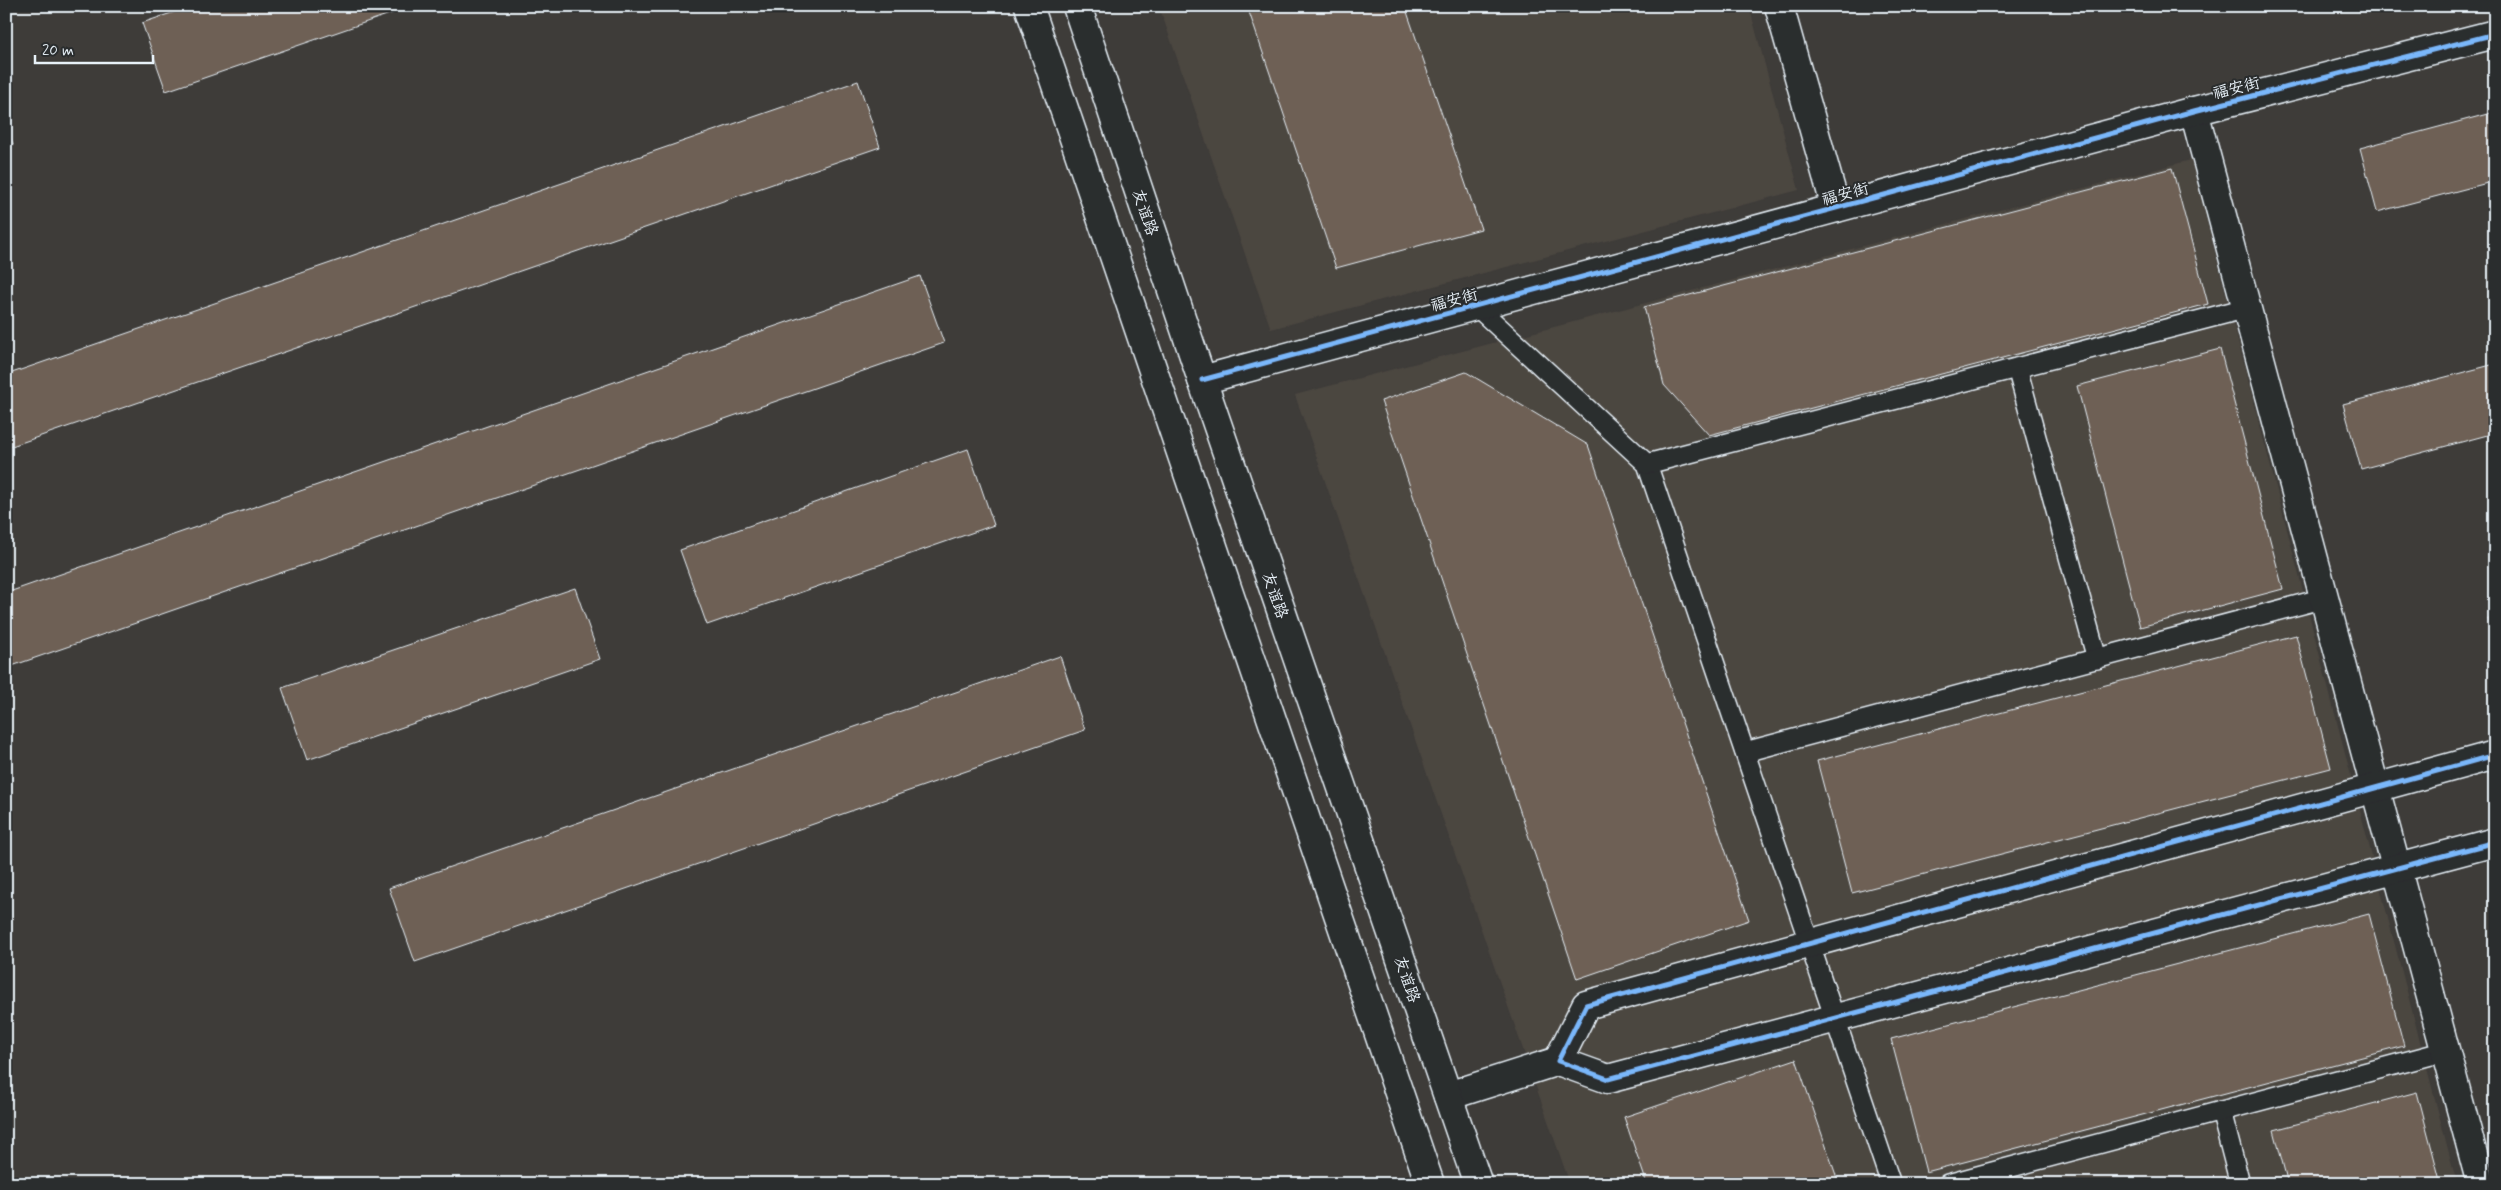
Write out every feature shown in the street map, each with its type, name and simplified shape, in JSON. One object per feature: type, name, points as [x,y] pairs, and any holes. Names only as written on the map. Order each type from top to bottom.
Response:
[{"type":"street","points":[[1029,6],[1430,1184]]},
{"type":"street","name":"友谊路","points":[[1077,6],[1202,380],[1478,1184]]},
{"type":"street","points":[[1779,6],[1836,208]]},
{"type":"street","name":"福安街","points":[[1202,380],[2194,111],[2495,34]]},
{"type":"street","points":[[2194,111],[2481,1184]]},
{"type":"street","points":[[1558,1061],[1586,1005],[2495,755]]},
{"type":"street","points":[[1448,1096],[1558,1061],[1608,1079],[2495,842]]},
{"type":"lane","points":[[1476,306],[1647,464],[1891,1184]]},
{"type":"lane","points":[[1647,464],[2247,308]]},
{"type":"lane","points":[[2017,368],[2097,659]]},
{"type":"lane","points":[[1744,752],[2324,598]]},
{"type":"lane","points":[[1948,1184],[2446,1051]]},
{"type":"lane","points":[[2221,1111],[2240,1184]]},
{"type":"shaded area","points":[[1159,6],[1749,6],[1799,190],[1271,329]]},
{"type":"shaded area","points":[[2191,160],[2457,1184],[1570,1184],[1295,395]]},
{"type":"building","points":[[192,6],[413,6],[166,91],[142,23]]},
{"type":"building","points":[[1247,6],[1405,6],[1481,229],[1336,268]]},
{"type":"building","points":[[858,81],[880,147],[6,448],[6,375]]},
{"type":"building","points":[[2495,112],[2495,181],[2377,212],[2360,148]]},
{"type":"building","points":[[6,126],[13,144],[6,147]]},
{"type":"building","points":[[2172,168],[2208,304],[1709,435],[1664,385],[1644,307]]},
{"type":"building","points":[[920,276],[944,343],[6,668],[6,593]]},
{"type":"building","points":[[2220,349],[2283,589],[2140,627],[2077,386]]},
{"type":"building","points":[[2495,364],[2495,433],[2361,469],[2343,404]]},
{"type":"building","points":[[1466,372],[1588,445],[1749,920],[1577,979],[1381,401]]},
{"type":"building","points":[[968,449],[994,525],[707,625],[680,550]]},
{"type":"building","points":[[575,588],[600,659],[307,760],[282,688]]},
{"type":"building","points":[[2495,618],[2495,643],[2488,619]]},
{"type":"building","points":[[2296,635],[2331,768],[1852,893],[1817,761]]},
{"type":"building","points":[[1060,656],[1085,730],[415,962],[389,888]]},
{"type":"building","points":[[2369,914],[2404,1046],[1926,1172],[1891,1039]]},
{"type":"building","points":[[1796,1059],[1839,1184],[1647,1184],[1624,1117]]},
{"type":"building","points":[[2417,1092],[2441,1184],[2288,1184],[2274,1130]]},
{"type":"cycle path","points":[[1202,380],[2194,111],[2495,34]]},
{"type":"cycle path","points":[[2495,755],[1586,1005],[1558,1061],[1608,1079],[2495,842]]}]
